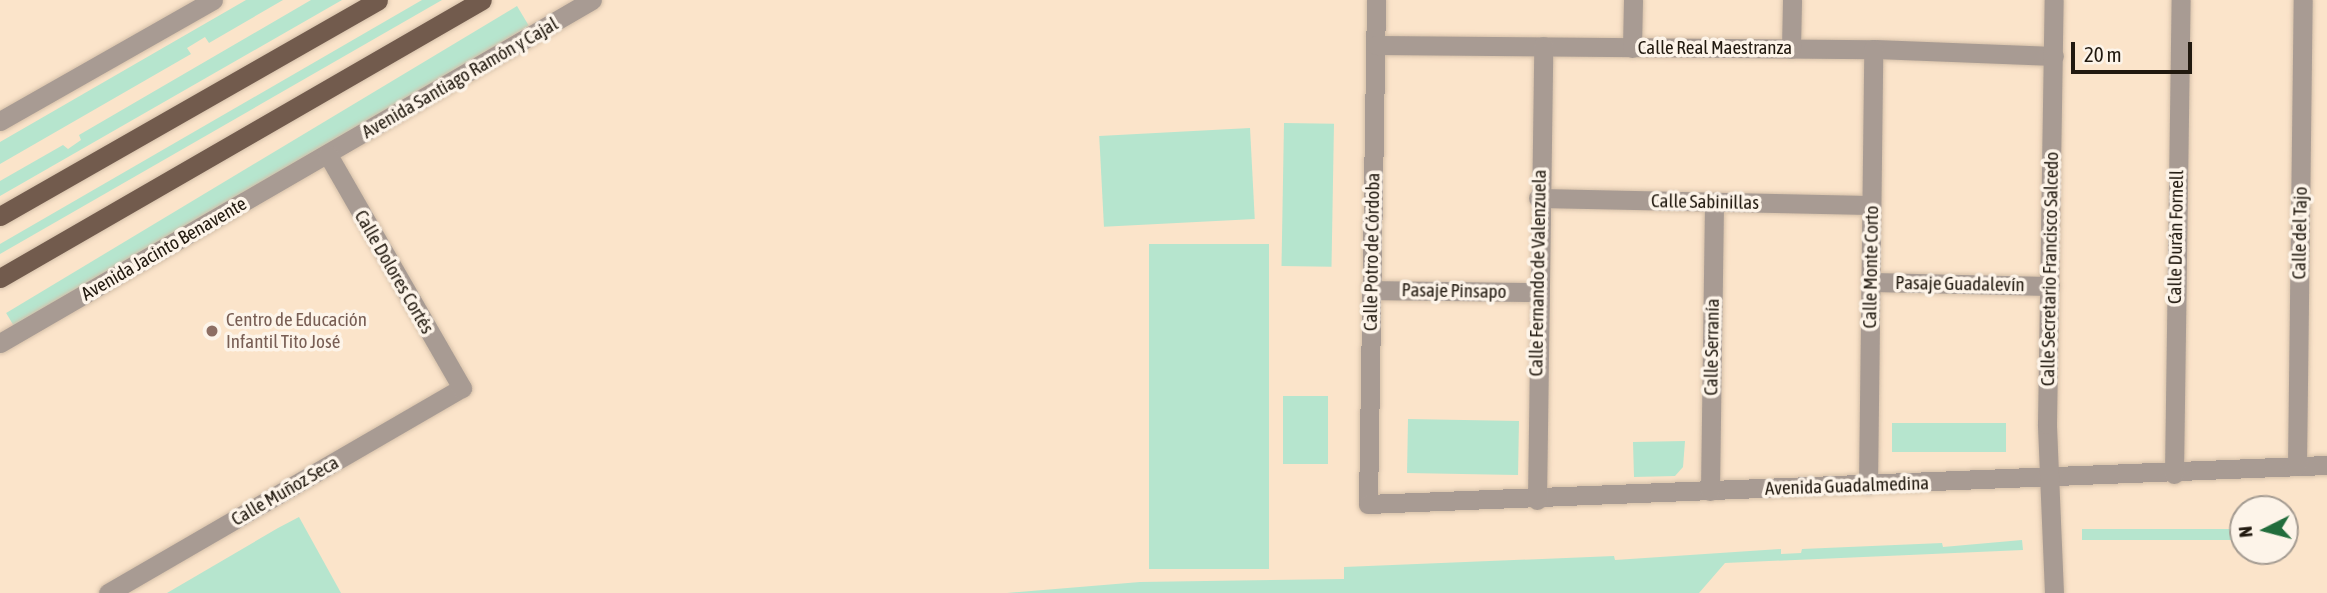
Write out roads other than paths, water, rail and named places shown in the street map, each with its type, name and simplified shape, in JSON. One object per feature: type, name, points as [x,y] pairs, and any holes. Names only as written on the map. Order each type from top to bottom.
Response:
[{"type":"main road","points":[[0,216],[378,0]]},
{"type":"main road","points":[[0,278],[482,0]]},
{"type":"street","points":[[0,121],[213,0]]},
{"type":"street","name":"Avenida Santiago Ramón y Cajal","points":[[328,155],[592,0]]},
{"type":"street","name":"Calle Potro de Córdoba","points":[[1368,504],[1376,0]]},
{"type":"street","points":[[1632,48],[1633,0]]},
{"type":"street","points":[[1791,49],[1792,0]]},
{"type":"street","name":"Calle Secretario Francisco Salcedo","points":[[2054,0],[2048,478],[2054,593]]},
{"type":"street","name":"Calle Durán Fornell","points":[[2174,474],[2181,0]]},
{"type":"street","name":"Calle del Tajo","points":[[2297,466],[2304,0]]},
{"type":"street","name":"Calle Real Maestranza","points":[[1376,45],[1873,49],[2054,56]]},
{"type":"street","name":"Calle Fernando de Valenzuela","points":[[1536,500],[1538,198],[1543,46]]},
{"type":"street","name":"Calle Monte Corto","points":[[1868,485],[1873,49]]},
{"type":"street","name":"Avenida Jacinto Benavente","points":[[0,343],[328,155]]},
{"type":"street","name":"Calle Dolores Cortés","points":[[328,155],[462,388]]},
{"type":"street","name":"Calle Sabinillas","points":[[1538,198],[1871,205]]},
{"type":"street","name":"Calle Serranía","points":[[1710,491],[1714,203]]},
{"type":"street","name":"Pasaje Guadalevín","points":[[1871,282],[2050,286]]},
{"type":"street","name":"Pasaje Pinsapo","points":[[1372,290],[1537,292]]},
{"type":"street","name":"Calle Muñoz Seca","points":[[108,593],[462,388]]},
{"type":"street","name":"Avenida Guadalmedina","points":[[1368,504],[1536,500],[2174,474],[2327,465]]},
{"type":"place","name":"Centro de Educación Infantil Tito José","points":[[212,331]]}]
